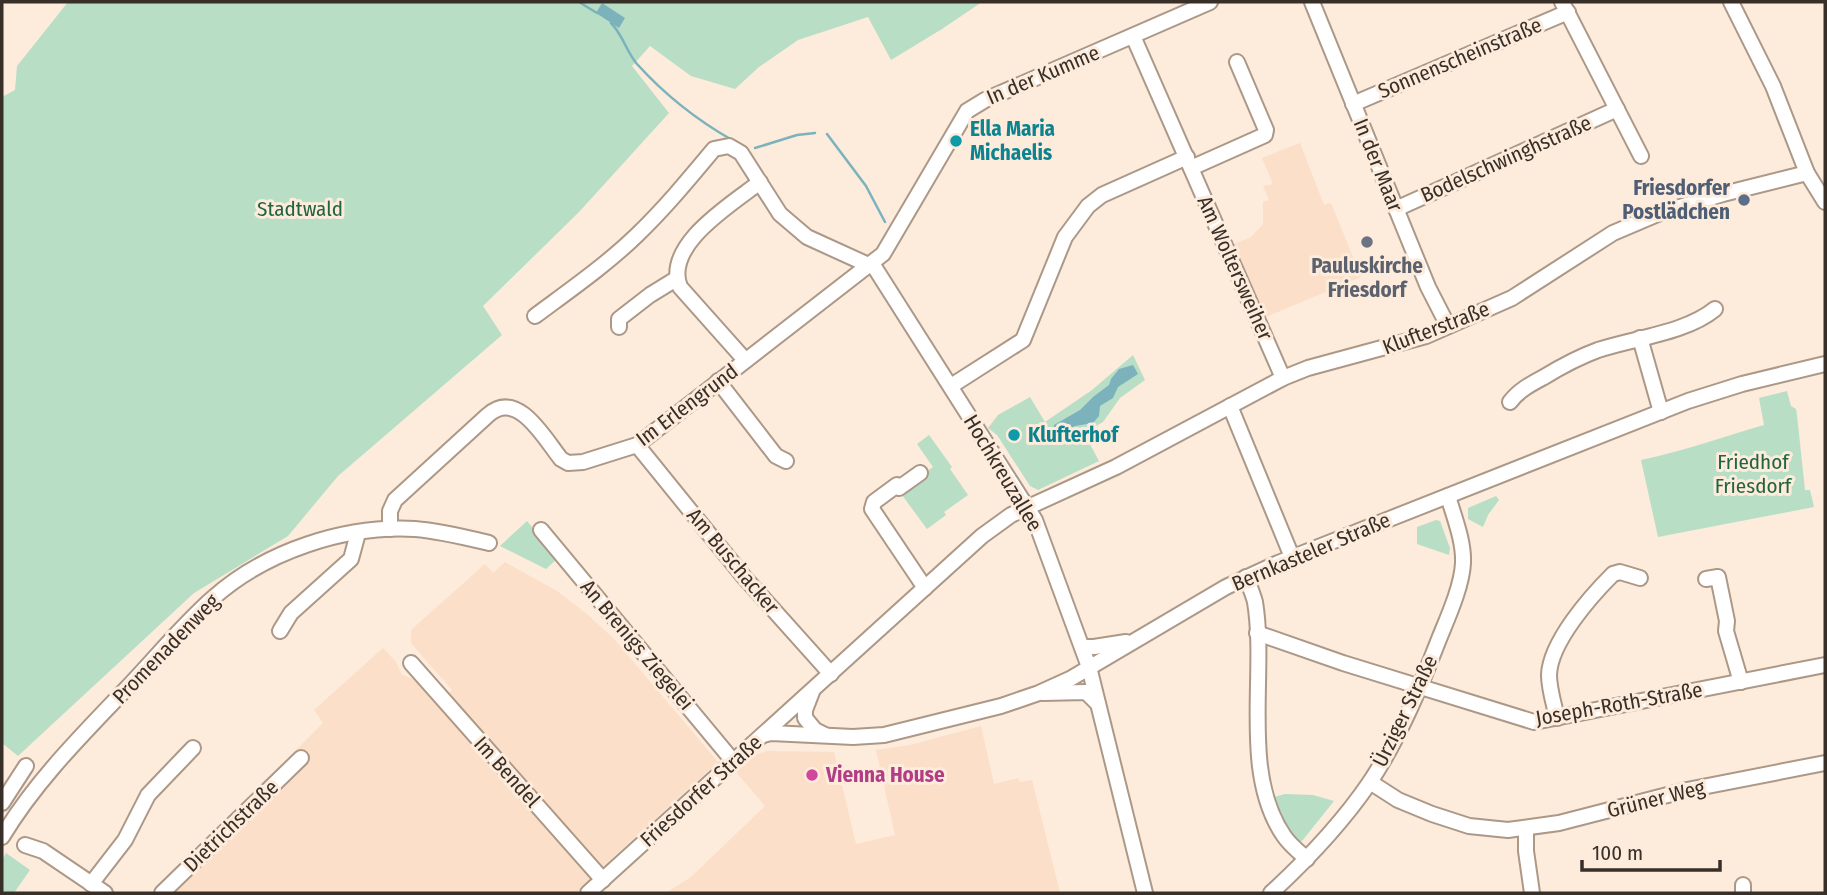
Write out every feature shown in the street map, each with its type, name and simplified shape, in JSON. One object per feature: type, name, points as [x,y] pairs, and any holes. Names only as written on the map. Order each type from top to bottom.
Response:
[{"type":"street","name":"In der Kumme","points":[[868,264],[885,251],[967,111],[985,100],[1210,2]]},
{"type":"street","name":"In der Maar","points":[[1312,2],[1427,287],[1448,326]]},
{"type":"street","points":[[1731,2],[1773,86],[1807,173],[1825,199]]},
{"type":"street","name":"Sonnenscheinstraße","points":[[1353,104],[1565,7]]},
{"type":"street","points":[[1565,7],[1641,156]]},
{"type":"street","name":"Am Woltersweiher","points":[[1133,36],[1283,378]]},
{"type":"street","points":[[951,386],[1023,340],[1065,237],[1079,216],[1102,195],[1265,135],[1266,130],[1237,62]]},
{"type":"street","name":"Bodelschwinghstraße","points":[[1395,209],[1617,108]]},
{"type":"street","name":"Hochkreuzallee","points":[[534,316],[597,270],[636,236],[714,149],[721,146],[729,146],[741,153],[780,214],[807,237],[868,264],[879,273],[1039,527],[1089,667],[1145,893]]},
{"type":"street","name":"Klufterstraße","points":[[1027,507],[1116,467],[1283,378],[1308,368],[1426,336],[1512,298],[1613,233],[1660,213],[1807,173]]},
{"type":"street","points":[[746,360],[680,287],[676,279],[678,264],[690,240],[760,182]]},
{"type":"street","name":"Im Erlengrund","points":[[390,529],[390,511],[396,500],[498,408],[523,412],[561,459],[568,463],[637,446],[868,264]]},
{"type":"street","points":[[619,327],[619,319],[676,279]]},
{"type":"street","points":[[1510,402],[1518,392],[1573,360],[1688,325],[1706,317],[1715,309]]},
{"type":"street","points":[[1640,338],[1661,412]]},
{"type":"street","name":"Bernkasteler Straße","points":[[763,735],[780,733],[853,737],[893,733],[1001,706],[1039,693],[1246,577],[1292,557],[1661,412],[1742,384],[1825,364]]},
{"type":"street","points":[[718,381],[776,456],[786,461]]},
{"type":"street","points":[[1230,407],[1292,557]]},
{"type":"street","name":"Am Buschacker","points":[[637,446],[744,577],[831,674]]},
{"type":"street","points":[[920,473],[877,500],[872,509],[925,588]]},
{"type":"street","name":"Ürziger Straße","points":[[1271,893],[1307,859],[1370,782],[1399,732],[1420,686],[1449,613],[1463,567],[1462,551],[1448,496]]},
{"type":"street","name":"Friesdorfer Straße","points":[[588,893],[982,537],[1011,515],[1027,507]]},
{"type":"street","name":"Promenadenweg","points":[[2,837],[7,818],[212,598],[246,572],[272,558],[300,548],[358,533],[390,529],[433,531],[489,543]]},
{"type":"street","name":"An Brenigs Ziegelei","points":[[541,530],[733,761]]},
{"type":"street","points":[[280,631],[291,613],[351,559],[358,533]]},
{"type":"street","points":[[1557,718],[1549,673],[1559,645],[1578,615],[1613,574],[1620,572],[1640,578]]},
{"type":"street","points":[[1246,577],[1254,600],[1257,633],[1259,730],[1264,784],[1270,807],[1284,836],[1307,859]]},
{"type":"street","points":[[1706,579],[1718,577],[1728,640],[1741,682]]},
{"type":"street","name":"Joseph-Roth-Straße","points":[[1257,633],[1527,721],[1557,718],[1825,665]]},
{"type":"street","points":[[1082,647],[1135,641]]},
{"type":"street","name":"Im Bendel","points":[[411,663],[603,880]]},
{"type":"street","points":[[814,688],[808,700],[805,718],[815,730],[828,736]]},
{"type":"street","points":[[1039,693],[1086,692],[1099,705]]},
{"type":"street","points":[[91,884],[125,840],[148,795],[193,748]]},
{"type":"street","name":"Dietrichstraße","points":[[162,893],[301,758]]},
{"type":"street","name":"Grüner Weg","points":[[1370,782],[1408,804],[1464,824],[1492,829],[1526,829],[1687,790],[1825,763]]},
{"type":"street","points":[[2,803],[26,766]]},
{"type":"street","points":[[1526,829],[1532,893]]},
{"type":"street","points":[[25,845],[43,851],[105,893]]},
{"type":"shaded area","points":[[1300,143],[1324,205],[1331,203],[1361,277],[1266,317],[1234,244],[1251,237],[1263,224],[1263,202],[1269,200],[1263,186],[1273,184],[1262,158]]},
{"type":"shaded area","points":[[505,562],[557,591],[615,640],[718,762],[601,868],[447,695],[452,690],[411,643],[411,630],[485,564],[493,573]]},
{"type":"shaded area","points":[[383,648],[396,662],[402,675],[416,680],[442,706],[593,877],[576,893],[172,893],[304,762],[295,751],[323,723],[314,710]]},
{"type":"shaded area","points":[[981,726],[994,784],[1018,778],[1020,782],[1032,780],[1060,893],[666,893],[691,877],[765,806],[736,772],[757,754],[767,751],[834,752],[856,844],[895,835],[876,750],[910,745]]},
{"type":"green space","name":"Stadtwald","points":[[68,2],[982,2],[891,60],[868,17],[798,40],[759,67],[735,89],[691,76],[650,46],[632,66],[669,113],[579,212],[483,306],[502,335],[338,476],[288,536],[194,593],[18,756],[2,743],[2,97],[15,90],[17,66]]},
{"type":"green space","points":[[1133,355],[1145,380],[1120,398],[1103,422],[1084,433],[1099,461],[1038,490],[1030,486],[997,435],[988,428],[998,415],[1030,397],[1045,422],[1092,390]]},
{"type":"green space","name":"Friedhof Friesdorf","points":[[1787,391],[1791,406],[1796,409],[1805,490],[1810,490],[1814,507],[1658,537],[1641,460],[1764,425],[1759,398]]},
{"type":"green space","points":[[929,435],[968,495],[944,512],[946,515],[927,529],[899,491],[933,467],[917,444]]},
{"type":"green space","points":[[1496,496],[1499,500],[1483,527],[1468,519],[1468,508]]},
{"type":"green space","points":[[527,521],[558,558],[546,569],[500,546]]},
{"type":"green space","points":[[1440,521],[1450,548],[1449,555],[1417,544],[1417,527]]},
{"type":"green space","points":[[1285,794],[1313,795],[1334,801],[1302,841],[1297,841],[1293,836],[1278,809],[1274,797]]},
{"type":"green space","points":[[6,853],[30,870],[14,893],[2,891],[2,860]]},
{"type":"water","points":[[602,3],[625,18],[619,28],[596,13]]},
{"type":"water","points":[[1133,365],[1138,374],[1118,387],[1113,398],[1100,406],[1099,416],[1093,423],[1075,426],[1058,435],[1053,434],[1054,425],[1080,410],[1109,385],[1119,369]]},
{"type":"waterway","points":[[579,2],[597,13]]},
{"type":"waterway","points":[[611,23],[633,59],[659,86],[706,124],[732,140]]},
{"type":"waterway","points":[[755,148],[797,135],[815,133]]},
{"type":"waterway","points":[[827,134],[866,186],[885,222]]},
{"type":"place","name":"Ella Maria Michaelis","points":[[956,141]]},
{"type":"place","name":"Friesdorfer Postlädchen","points":[[1744,200]]},
{"type":"place","name":"Pauluskirche Friesdorf","points":[[1367,242]]},
{"type":"place","name":"Klufterhof","points":[[1014,435]]},
{"type":"place","name":"Vienna House","points":[[812,775]]}]
